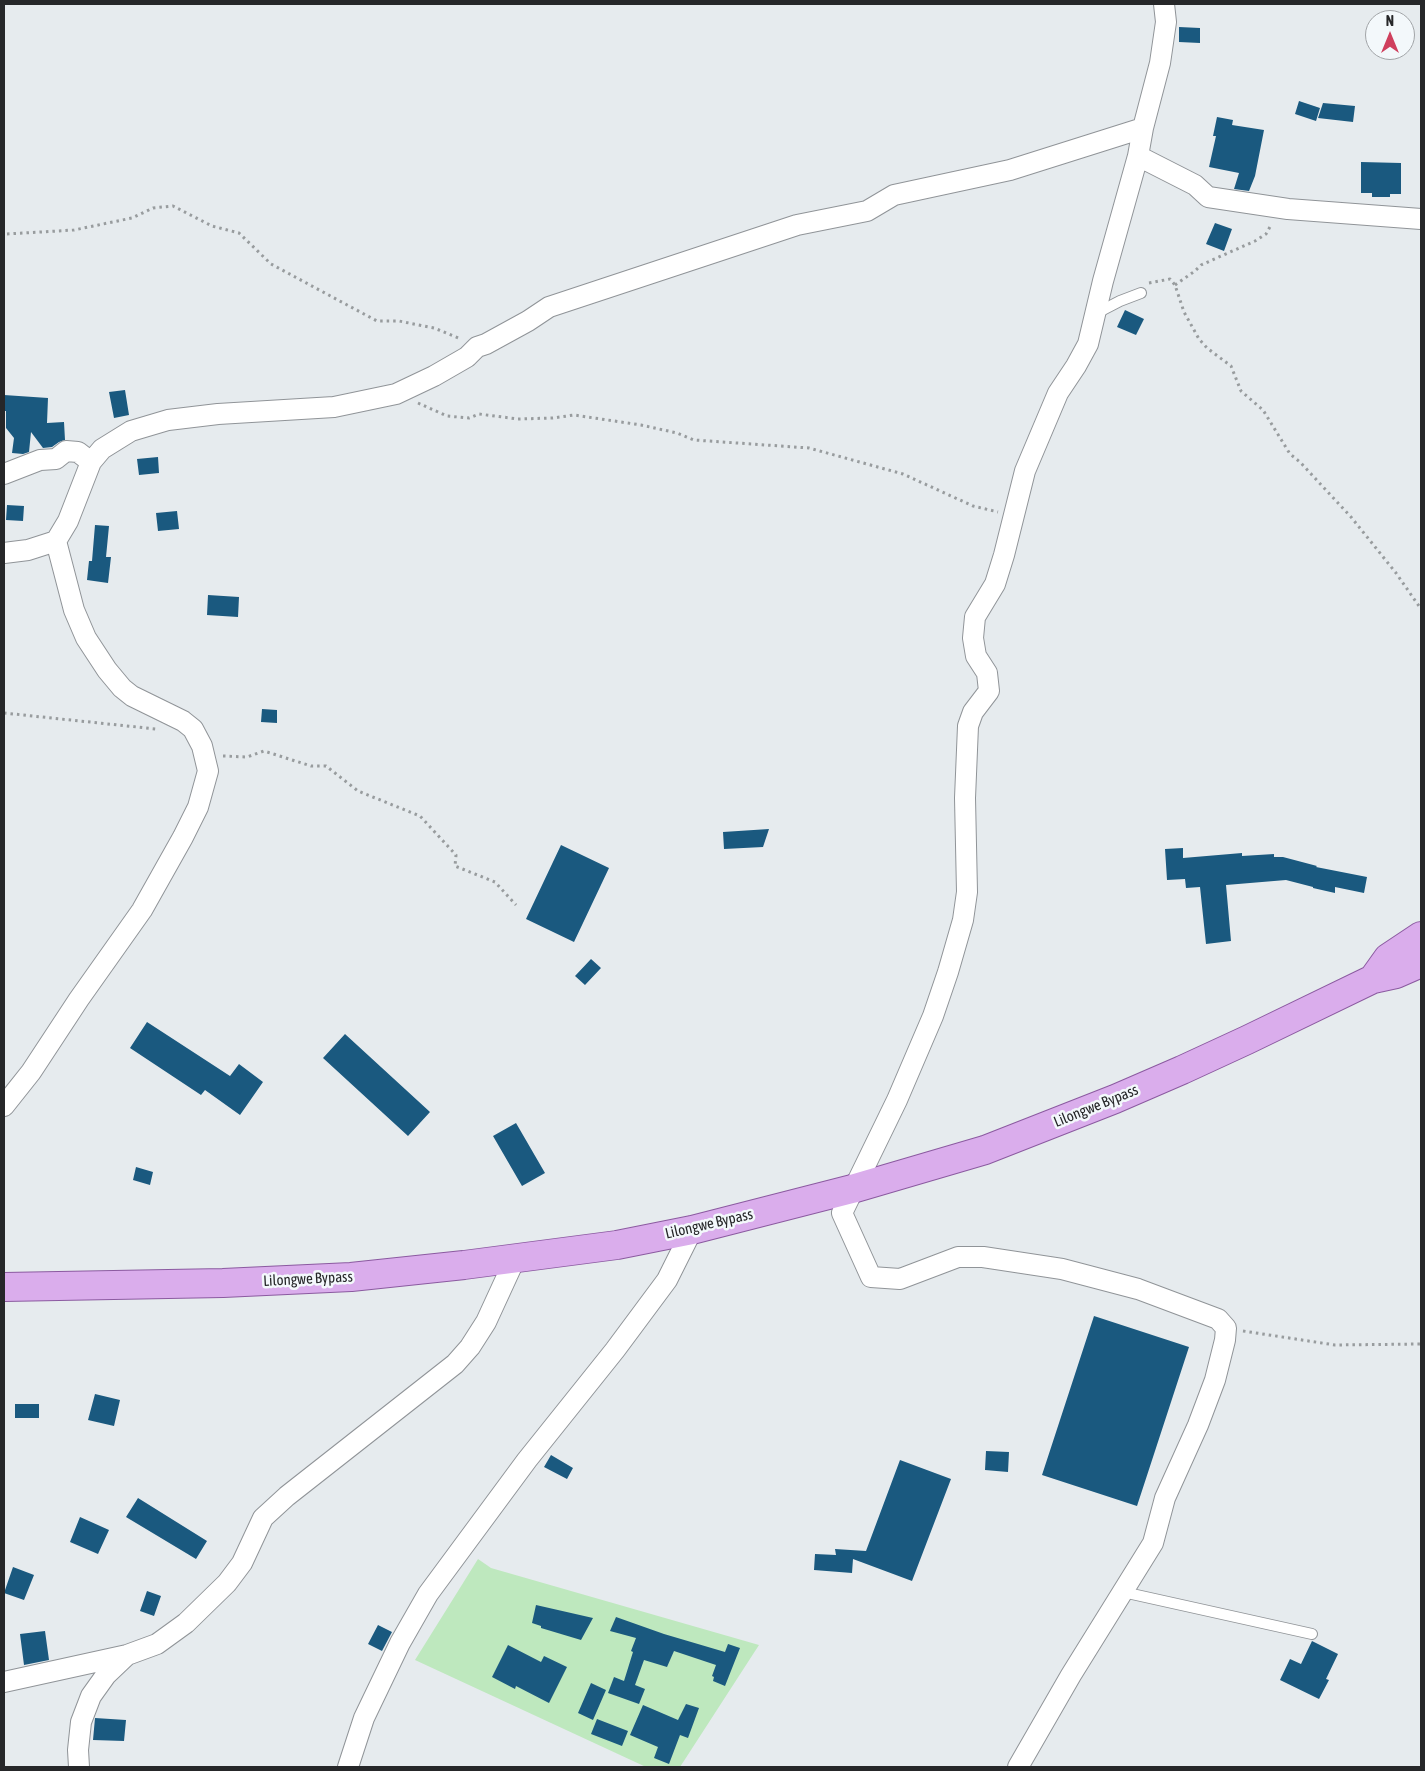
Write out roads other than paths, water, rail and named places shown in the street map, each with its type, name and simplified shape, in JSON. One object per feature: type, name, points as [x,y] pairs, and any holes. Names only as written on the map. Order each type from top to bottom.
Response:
[{"type":"main road","name":"Lilongwe Bypass","points":[[1373,978],[1388,958],[1421,936]]},
{"type":"main road","name":"Lilongwe Bypass","points":[[4,1287],[223,1283],[351,1277],[515,1259],[617,1244],[692,1230],[852,1189],[985,1150],[1115,1099],[1247,1040],[1373,978],[1396,974],[1421,963]]},
{"type":"street","points":[[1018,1767],[1071,1674],[1153,1543],[1165,1498],[1198,1425],[1215,1380],[1225,1340],[1226,1328],[1218,1319],[1138,1290],[1062,1269],[993,1259],[958,1257],[900,1279],[871,1277],[842,1213],[852,1189],[897,1100],[933,1016],[948,972],[962,920],[967,892],[965,798],[968,726],[973,712],[989,691],[987,673],[976,656],[973,638],[976,616],[995,584],[1025,471],[1058,393],[1088,344],[1094,315],[1138,156],[1143,128],[1160,63],[1166,22],[1164,4]]},
{"type":"street","points":[[4,553],[28,550],[56,541],[68,521],[91,462],[102,449],[131,431],[168,420],[218,414],[334,407],[396,394],[434,376],[478,347],[512,330],[549,307],[797,225],[867,211],[894,194],[1010,170],[1143,128]]},
{"type":"street","points":[[1138,156],[1195,185],[1208,197],[1288,209],[1421,219]]},
{"type":"street","points":[[4,474],[40,460],[56,459],[66,451],[78,452],[91,462]]},
{"type":"street","points":[[4,1106],[32,1072],[79,999],[142,910],[198,807],[206,784],[208,771],[202,746],[193,729],[183,720],[132,696],[122,688],[107,670],[80,628],[56,541]]},
{"type":"street","points":[[348,1767],[364,1718],[400,1643],[428,1594],[522,1468],[615,1350],[666,1280],[692,1230]]},
{"type":"street","points":[[4,1682],[127,1655],[157,1644],[186,1623],[227,1583],[237,1570],[263,1518],[287,1496],[455,1364],[470,1347],[486,1322],[515,1259]]},
{"type":"street","points":[[79,1767],[78,1750],[81,1722],[91,1696],[106,1674],[127,1655]]},
{"type":"lane","points":[[1094,315],[1120,301],[1141,293]]},
{"type":"lane","points":[[1124,1592],[1312,1634]]}]
